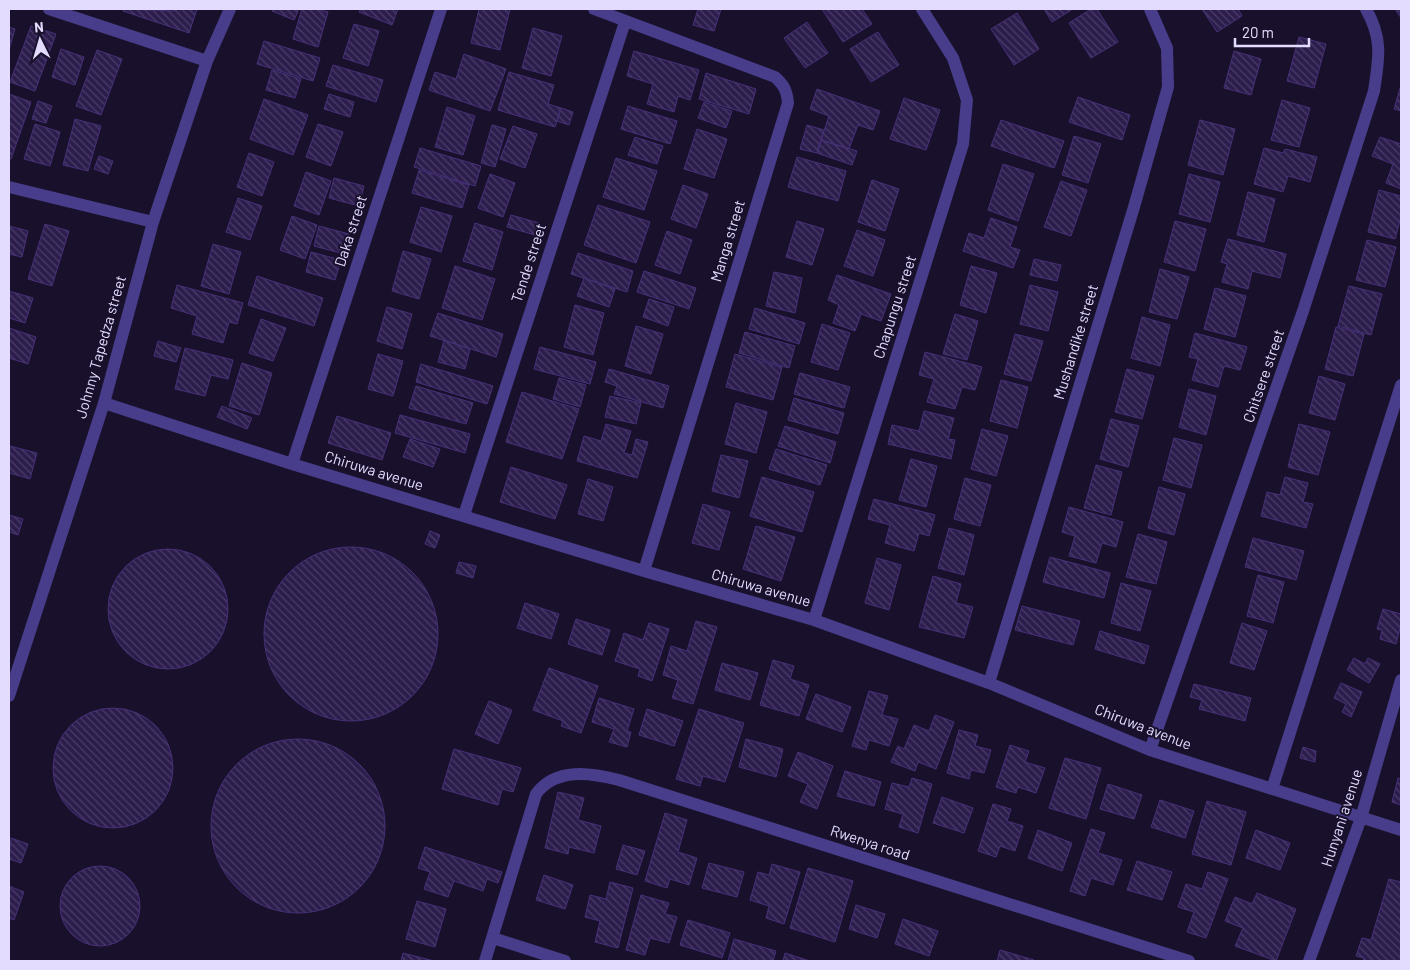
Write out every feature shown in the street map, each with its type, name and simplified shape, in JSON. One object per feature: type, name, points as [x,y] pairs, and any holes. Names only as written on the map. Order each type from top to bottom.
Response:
[{"type":"street","points":[[49,9],[207,61]]},
{"type":"street","name":"Johnny Tapedza street","points":[[9,696],[104,403],[153,222],[207,61],[230,9]]},
{"type":"street","name":"Daka street","points":[[292,464],[441,9]]},
{"type":"street","points":[[594,9],[625,22]]},
{"type":"street","name":"Chapungu street","points":[[814,620],[963,144],[967,100],[953,58],[922,9]]},
{"type":"street","name":"Mushandike street","points":[[989,683],[1131,217],[1168,87],[1167,48],[1150,9]]},
{"type":"street","name":"Chitsere street","points":[[1150,750],[1303,311],[1374,91],[1379,57],[1376,27],[1366,9]]},
{"type":"street","name":"Tende street","points":[[464,515],[625,22]]},
{"type":"street","name":"Manga street","points":[[625,22],[775,77],[784,85],[788,103],[644,571]]},
{"type":"street","points":[[9,187],[153,222]]},
{"type":"street","points":[[1272,789],[1401,385]]},
{"type":"street","name":"Chiruwa avenue","points":[[104,403],[292,464],[644,571],[814,620],[989,683],[1150,750],[1401,830]]},
{"type":"street","name":"Hunyani avenue","points":[[1309,961],[1361,818],[1401,681]]},
{"type":"street","name":"Rwenya road","points":[[493,938],[533,805],[541,788],[550,781],[577,774],[594,774],[619,780],[1189,961]]},
{"type":"street","points":[[485,961],[493,938],[565,961]]},
{"type":"building","points":[[124,9],[174,11],[174,9],[197,9],[189,33],[123,11]]},
{"type":"building","points":[[273,9],[299,9],[294,20],[272,11]]},
{"type":"building","points":[[302,9],[316,9],[328,12],[318,47],[293,39]]},
{"type":"building","points":[[361,9],[398,9],[392,25],[359,12]]},
{"type":"building","points":[[479,9],[510,9],[500,50],[471,43]]},
{"type":"building","points":[[698,9],[721,9],[714,31],[693,25]]},
{"type":"building","points":[[822,9],[862,9],[872,24],[843,42]]},
{"type":"building","points":[[1044,9],[1073,9],[1052,22]]},
{"type":"building","points":[[1091,9],[1097,9],[1118,42],[1091,58],[1069,23]]},
{"type":"building","points":[[1202,9],[1238,9],[1242,16],[1217,32]]},
{"type":"building","points":[[1395,9],[1401,9],[1401,18]]},
{"type":"building","points":[[1017,13],[1039,49],[1014,65],[991,29]]},
{"type":"building","points":[[807,22],[828,53],[805,68],[784,38]]},
{"type":"building","points":[[354,24],[379,31],[368,66],[343,58]]},
{"type":"building","points":[[31,26],[56,34],[35,91],[10,82]]},
{"type":"building","points":[[9,27],[15,29],[9,50]]},
{"type":"building","points":[[533,28],[562,36],[551,76],[522,68]]},
{"type":"building","points":[[878,32],[899,65],[871,82],[850,49]]},
{"type":"building","points":[[1299,37],[1326,44],[1314,88],[1287,81]]},
{"type":"building","points":[[264,41],[320,58],[313,81],[257,64]]},
{"type":"building","points":[[61,49],[84,57],[75,85],[52,77]]},
{"type":"building","points":[[97,50],[122,59],[101,115],[76,106]]},
{"type":"building","points":[[634,51],[699,70],[690,100],[678,96],[674,112],[647,104],[653,84],[627,76]]},
{"type":"building","points":[[1234,51],[1261,59],[1251,95],[1224,88]]},
{"type":"building","points":[[464,54],[506,69],[490,111],[429,90],[435,72],[456,79]]},
{"type":"building","points":[[333,65],[383,80],[376,102],[326,86]]},
{"type":"building","points":[[272,70],[301,79],[295,98],[266,90]]},
{"type":"building","points":[[509,72],[554,85],[548,104],[561,108],[555,127],[498,110]]},
{"type":"building","points":[[706,73],[756,89],[749,114],[699,99]]},
{"type":"building","points":[[1401,88],[1401,111],[1394,109]]},
{"type":"building","points":[[817,89],[880,111],[873,130],[858,125],[849,149],[821,140],[829,116],[810,109]]},
{"type":"building","points":[[9,94],[31,102],[11,159],[9,158]]},
{"type":"building","points":[[329,94],[354,102],[350,117],[324,109]]},
{"type":"building","points":[[1078,97],[1130,115],[1122,140],[1069,122]]},
{"type":"building","points":[[904,98],[940,110],[926,150],[890,139]]},
{"type":"building","points":[[264,99],[308,115],[293,155],[250,139]]},
{"type":"building","points":[[1282,100],[1310,108],[1299,147],[1271,140]]},
{"type":"building","points":[[38,101],[52,106],[46,123],[32,119]]},
{"type":"building","points":[[704,102],[732,111],[726,128],[698,118]]},
{"type":"building","points":[[628,106],[677,121],[670,144],[621,129]]},
{"type":"building","points":[[447,107],[475,116],[463,155],[435,147]]},
{"type":"building","points":[[561,108],[573,112],[569,125],[557,121]]},
{"type":"building","points":[[75,119],[101,126],[88,171],[63,165]]},
{"type":"building","points":[[1001,120],[1064,141],[1054,168],[991,146]]},
{"type":"building","points":[[1200,120],[1235,129],[1223,175],[1188,165]]},
{"type":"building","points":[[35,124],[60,132],[50,166],[24,159]]},
{"type":"building","points":[[318,124],[343,132],[331,166],[306,157]]},
{"type":"building","points":[[492,125],[506,129],[495,167],[481,163]]},
{"type":"building","points":[[807,125],[824,130],[817,153],[800,149]]},
{"type":"building","points":[[513,126],[537,134],[525,168],[500,159]]},
{"type":"building","points":[[697,129],[727,139],[714,178],[684,169]]},
{"type":"building","points":[[1074,136],[1101,144],[1088,183],[1062,175]]},
{"type":"building","points":[[635,137],[663,146],[657,164],[628,155]]},
{"type":"building","points":[[1380,137],[1401,144],[1401,189],[1386,183],[1393,164],[1372,156]]},
{"type":"building","points":[[821,140],[857,151],[852,165],[817,153]]},
{"type":"building","points":[[420,148],[481,166],[475,186],[414,167]]},
{"type":"building","points":[[1264,148],[1283,153],[1285,149],[1317,157],[1310,182],[1288,176],[1283,192],[1254,184]]},
{"type":"building","points":[[249,153],[274,162],[262,196],[237,187]]},
{"type":"building","points":[[99,156],[113,161],[108,174],[94,169]]},
{"type":"building","points":[[797,157],[846,171],[838,201],[788,187]]},
{"type":"building","points":[[616,158],[657,171],[644,210],[603,197]]},
{"type":"building","points":[[1003,164],[1034,174],[1018,221],[988,210]]},
{"type":"building","points":[[419,170],[469,185],[462,208],[412,193]]},
{"type":"building","points":[[306,172],[331,181],[319,215],[294,206]]},
{"type":"building","points":[[490,174],[515,183],[503,217],[478,208]]},
{"type":"building","points":[[1189,174],[1220,182],[1210,222],[1179,214]]},
{"type":"building","points":[[334,178],[364,186],[359,206],[329,198]]},
{"type":"building","points":[[872,180],[899,189],[885,231],[858,222]]},
{"type":"building","points":[[1061,181],[1087,190],[1071,236],[1044,227]]},
{"type":"building","points":[[683,185],[708,194],[696,228],[671,219]]},
{"type":"building","points":[[1379,190],[1401,196],[1401,217],[1395,239],[1368,232]]},
{"type":"building","points":[[1248,192],[1275,199],[1264,242],[1237,235]]},
{"type":"building","points":[[238,198],[262,206],[250,240],[226,232]]},
{"type":"building","points":[[598,205],[650,222],[636,263],[584,245]]},
{"type":"building","points":[[421,207],[452,216],[441,252],[410,242]]},
{"type":"building","points":[[511,215],[539,223],[535,235],[507,227]]},
{"type":"building","points":[[292,216],[317,225],[305,259],[280,250]]},
{"type":"building","points":[[991,218],[1017,227],[1010,247],[1020,250],[1013,268],[963,251],[969,233],[984,238]]},
{"type":"building","points":[[797,221],[824,229],[812,265],[786,257]]},
{"type":"building","points":[[1175,221],[1206,229],[1195,271],[1164,262]]},
{"type":"building","points":[[475,223],[503,232],[492,270],[463,261]]},
{"type":"building","points":[[45,224],[69,231],[52,286],[28,279]]},
{"type":"building","points":[[9,226],[28,231],[22,257],[9,254]]},
{"type":"building","points":[[319,226],[349,234],[344,254],[314,246]]},
{"type":"building","points":[[857,230],[885,240],[873,276],[844,266]]},
{"type":"building","points":[[667,231],[692,240],[680,274],[655,265]]},
{"type":"building","points":[[1228,239],[1286,254],[1280,278],[1252,271],[1248,289],[1222,282],[1227,264],[1221,262]]},
{"type":"building","points":[[1367,240],[1396,247],[1385,287],[1356,280]]},
{"type":"building","points":[[213,244],[241,252],[229,294],[201,286]]},
{"type":"building","points":[[403,251],[431,259],[419,299],[392,291]]},
{"type":"building","points":[[311,252],[341,260],[335,280],[306,272]]},
{"type":"building","points":[[578,253],[633,271],[627,292],[571,274]]},
{"type":"building","points":[[1034,259],[1061,265],[1057,281],[1030,275]]},
{"type":"building","points":[[455,266],[495,279],[482,320],[442,308]]},
{"type":"building","points":[[971,266],[997,273],[986,313],[960,305]]},
{"type":"building","points":[[1160,269],[1189,277],[1177,319],[1149,312]]},
{"type":"building","points":[[644,271],[696,288],[689,309],[637,292]]},
{"type":"building","points":[[774,272],[802,278],[795,313],[766,306]]},
{"type":"building","points":[[837,275],[891,294],[881,321],[861,314],[855,331],[833,323],[839,305],[828,300]]},
{"type":"building","points":[[257,276],[323,298],[314,326],[248,305]]},
{"type":"building","points":[[584,278],[615,289],[609,307],[577,296]]},
{"type":"building","points":[[177,285],[243,303],[237,324],[229,322],[223,343],[192,334],[197,316],[171,308]]},
{"type":"building","points":[[1030,285],[1058,292],[1048,331],[1020,324]]},
{"type":"building","points":[[1349,286],[1382,294],[1371,335],[1338,326]]},
{"type":"building","points":[[1215,288],[1246,296],[1235,337],[1204,329]]},
{"type":"building","points":[[9,291],[33,298],[25,323],[9,318]]},
{"type":"building","points":[[649,299],[674,307],[668,326],[643,317]]},
{"type":"building","points":[[575,305],[604,313],[593,355],[564,347]]},
{"type":"building","points":[[387,307],[412,314],[402,349],[377,341]]},
{"type":"building","points":[[755,308],[805,323],[799,344],[749,329]]},
{"type":"building","points":[[438,313],[503,334],[496,357],[430,336]]},
{"type":"building","points":[[955,314],[978,321],[967,360],[943,354]]},
{"type":"building","points":[[1142,317],[1170,325],[1160,366],[1131,358]]},
{"type":"building","points":[[261,319],[286,328],[273,361],[249,353]]},
{"type":"building","points":[[822,324],[850,333],[838,370],[811,362]]},
{"type":"building","points":[[636,326],[663,334],[651,374],[625,366]]},
{"type":"building","points":[[1336,327],[1364,334],[1353,376],[1325,369]]},
{"type":"building","points":[[9,328],[36,337],[28,364],[9,358]]},
{"type":"building","points":[[745,332],[795,346],[789,368],[739,353]]},
{"type":"building","points":[[1195,333],[1247,347],[1240,370],[1224,366],[1218,387],[1192,380],[1198,359],[1189,357]]},
{"type":"building","points":[[1015,334],[1043,341],[1031,381],[1004,374]]},
{"type":"building","points":[[444,340],[470,349],[465,369],[438,362]]},
{"type":"building","points":[[158,341],[181,348],[176,362],[154,356]]},
{"type":"building","points":[[540,347],[596,362],[590,384],[534,369]]},
{"type":"building","points":[[185,348],[233,360],[228,379],[211,375],[205,396],[175,389]]},
{"type":"building","points":[[925,352],[982,367],[975,390],[962,387],[955,409],[927,402],[934,379],[919,375]]},
{"type":"building","points":[[378,354],[403,361],[393,396],[368,389]]},
{"type":"building","points":[[735,354],[782,367],[773,400],[726,387]]},
{"type":"building","points":[[242,363],[272,373],[259,415],[229,406]]},
{"type":"building","points":[[421,364],[493,386],[487,404],[416,382]]},
{"type":"building","points":[[609,369],[669,386],[663,408],[614,394],[617,386],[605,382]]},
{"type":"building","points":[[1127,369],[1154,376],[1142,419],[1115,412]]},
{"type":"building","points":[[800,373],[850,387],[844,408],[794,394]]},
{"type":"building","points":[[1319,376],[1345,384],[1335,420],[1309,413]]},
{"type":"building","points":[[559,378],[586,385],[580,407],[553,399]]},
{"type":"building","points":[[1001,380],[1028,387],[1017,428],[990,421]]},
{"type":"building","points":[[416,386],[473,403],[466,424],[409,408]]},
{"type":"building","points":[[1189,389],[1216,396],[1206,435],[1179,427]]},
{"type":"building","points":[[522,392],[579,409],[562,459],[506,442]]},
{"type":"building","points":[[610,396],[641,403],[636,424],[605,417]]},
{"type":"building","points":[[794,398],[844,413],[838,434],[788,420]]},
{"type":"building","points":[[736,403],[767,412],[756,453],[725,444]]},
{"type":"building","points":[[222,406],[252,418],[247,429],[217,417]]},
{"type":"building","points":[[924,411],[954,418],[948,439],[955,440],[951,459],[888,444],[892,425],[919,431]]},
{"type":"building","points":[[400,415],[470,434],[465,453],[395,433]]},
{"type":"building","points":[[337,416],[391,433],[382,460],[328,443]]},
{"type":"building","points":[[1111,419],[1139,426],[1128,467],[1100,459]]},
{"type":"building","points":[[606,424],[631,431],[624,453],[632,455],[636,439],[648,442],[637,478],[577,461],[584,436],[601,441]]},
{"type":"building","points":[[1299,424],[1330,432],[1318,475],[1288,467]]},
{"type":"building","points":[[785,426],[836,442],[830,463],[778,446]]},
{"type":"building","points":[[982,429],[1008,436],[996,476],[971,469]]},
{"type":"building","points":[[1174,438],[1202,445],[1191,488],[1163,480]]},
{"type":"building","points":[[410,439],[440,449],[433,467],[403,457]]},
{"type":"building","points":[[10,446],[37,453],[30,479],[9,473]]},
{"type":"building","points":[[776,449],[827,465],[820,485],[769,469]]},
{"type":"building","points":[[721,455],[748,461],[739,498],[712,491]]},
{"type":"building","points":[[911,459],[937,466],[926,507],[899,500]]},
{"type":"building","points":[[1096,465],[1122,472],[1111,515],[1084,508]]},
{"type":"building","points":[[511,467],[567,485],[555,519],[500,502]]},
{"type":"building","points":[[762,477],[814,492],[802,532],[750,516]]},
{"type":"building","points":[[1285,477],[1308,483],[1303,502],[1313,504],[1306,528],[1261,516],[1267,492],[1280,495]]},
{"type":"building","points":[[965,478],[991,485],[980,526],[954,519]]},
{"type":"building","points":[[588,479],[613,487],[603,521],[578,514]]},
{"type":"building","points":[[1159,487],[1185,494],[1174,535],[1148,528]]},
{"type":"building","points":[[874,499],[935,515],[929,536],[919,533],[914,551],[885,543],[890,525],[868,519]]},
{"type":"building","points":[[703,504],[730,512],[719,550],[692,543]]},
{"type":"building","points":[[1069,507],[1123,522],[1116,547],[1102,543],[1096,563],[1069,556],[1075,536],[1062,532]]},
{"type":"building","points":[[9,515],[23,519],[18,535],[9,532]]},
{"type":"building","points":[[756,526],[795,537],[781,581],[743,569]]},
{"type":"building","points":[[949,528],[974,535],[964,575],[938,568]]},
{"type":"building","points":[[430,531],[440,535],[435,548],[425,544]]},
{"type":"building","points":[[1138,534],[1167,542],[1156,584],[1126,577]]},
{"type":"building","points":[[1253,538],[1304,551],[1296,580],[1245,567]]},
{"type":"building","points":[[351,547],[368,549],[384,554],[406,567],[418,579],[434,609],[438,634],[436,651],[431,667],[418,689],[406,701],[376,717],[351,721],[334,719],[318,714],[296,701],[284,689],[268,659],[264,634],[266,617],[271,601],[284,579],[296,567],[326,551]]},
{"type":"building","points":[[168,549],[191,553],[211,566],[224,586],[228,609],[224,632],[211,652],[191,665],[168,669],[145,665],[125,652],[112,632],[108,609],[112,586],[125,566],[145,553]]},
{"type":"building","points":[[1050,557],[1110,573],[1104,598],[1043,582]]},
{"type":"building","points":[[877,558],[901,565],[889,610],[865,603]]},
{"type":"building","points":[[459,562],[476,566],[473,578],[456,573]]},
{"type":"building","points":[[1258,575],[1284,582],[1273,623],[1247,616]]},
{"type":"building","points":[[933,576],[961,584],[956,603],[973,607],[964,638],[919,627]]},
{"type":"building","points":[[1121,583],[1151,591],[1140,631],[1111,623]]},
{"type":"building","points":[[525,603],[559,614],[551,639],[517,628]]},
{"type":"building","points":[[1022,606],[1080,621],[1073,645],[1015,630]]},
{"type":"building","points":[[1383,609],[1401,614],[1401,625],[1396,644],[1380,639],[1382,630],[1377,629]]},
{"type":"building","points":[[576,619],[610,630],[602,655],[568,644]]},
{"type":"building","points":[[696,621],[717,627],[693,704],[672,698],[678,680],[663,675],[671,646],[687,651]]},
{"type":"building","points":[[649,623],[669,629],[652,681],[638,676],[640,669],[615,661],[624,633],[643,640]]},
{"type":"building","points":[[1242,623],[1267,631],[1254,670],[1230,663]]},
{"type":"building","points":[[1100,631],[1149,646],[1144,664],[1095,649]]},
{"type":"building","points":[[1354,658],[1365,664],[1368,658],[1380,664],[1369,683],[1347,670]]},
{"type":"building","points":[[773,660],[794,666],[790,679],[809,685],[799,716],[760,705]]},
{"type":"building","points":[[722,663],[758,673],[750,700],[715,690]]},
{"type":"building","points":[[549,668],[598,686],[581,733],[561,726],[563,721],[533,710]]},
{"type":"building","points":[[1341,683],[1362,692],[1351,717],[1342,712],[1346,704],[1334,698]]},
{"type":"building","points":[[1194,684],[1251,698],[1245,721],[1199,709],[1202,700],[1190,697]]},
{"type":"building","points":[[869,691],[888,696],[882,715],[898,719],[889,746],[869,740],[866,750],[852,746]]},
{"type":"building","points":[[816,694],[851,707],[842,732],[806,719]]},
{"type":"building","points":[[599,698],[634,709],[627,731],[631,732],[627,747],[609,742],[614,729],[592,722]]},
{"type":"building","points":[[489,701],[512,710],[498,744],[475,734]]},
{"type":"building","points":[[113,708],[136,712],[156,725],[169,745],[173,768],[169,791],[156,811],[136,824],[113,828],[90,824],[70,811],[57,791],[53,768],[57,745],[70,725],[90,712]]},
{"type":"building","points":[[647,709],[683,721],[674,746],[639,735]]},
{"type":"building","points":[[699,709],[744,723],[725,782],[703,776],[700,786],[676,779]]},
{"type":"building","points":[[935,715],[954,722],[936,769],[918,762],[915,771],[891,762],[898,746],[904,749],[914,725],[929,731]]},
{"type":"building","points":[[959,730],[978,735],[975,746],[991,750],[984,773],[971,770],[969,779],[947,773]]},
{"type":"building","points":[[298,739],[315,741],[331,746],[353,759],[365,771],[381,801],[385,826],[383,843],[378,859],[365,881],[353,893],[323,909],[298,913],[281,911],[265,906],[243,893],[231,881],[215,851],[211,826],[213,809],[218,793],[231,771],[243,759],[273,743]]},
{"type":"building","points":[[746,739],[783,749],[776,777],[739,767]]},
{"type":"building","points":[[1010,745],[1029,751],[1025,762],[1045,768],[1036,793],[1018,787],[1016,793],[996,787]]},
{"type":"building","points":[[1303,747],[1316,751],[1315,762],[1300,758]]},
{"type":"building","points":[[454,749],[521,768],[513,792],[502,789],[498,805],[442,789]]},
{"type":"building","points":[[798,752],[833,766],[817,809],[800,802],[808,784],[788,776]]},
{"type":"building","points":[[1065,758],[1101,768],[1086,819],[1049,808]]},
{"type":"building","points":[[845,771],[881,782],[874,806],[837,796]]},
{"type":"building","points":[[912,778],[932,784],[918,833],[899,827],[903,814],[885,809],[892,783],[909,787]]},
{"type":"building","points":[[1398,778],[1401,779],[1401,805],[1392,802]]},
{"type":"building","points":[[1108,784],[1142,795],[1134,819],[1100,809]]},
{"type":"building","points":[[558,792],[584,798],[578,820],[601,826],[594,853],[569,847],[568,854],[545,848]]},
{"type":"building","points":[[942,797],[973,808],[964,833],[933,823]]},
{"type":"building","points":[[1160,800],[1194,811],[1185,838],[1151,827]]},
{"type":"building","points":[[1207,801],[1246,812],[1231,865],[1192,854]]},
{"type":"building","points":[[993,804],[1011,809],[1007,821],[1023,826],[1015,851],[1000,846],[996,857],[978,851]]},
{"type":"building","points":[[665,813],[687,820],[678,852],[697,858],[689,885],[670,879],[667,888],[645,881]]},
{"type":"building","points":[[1091,829],[1105,833],[1098,853],[1122,860],[1113,885],[1091,878],[1085,896],[1070,891]]},
{"type":"building","points":[[1038,830],[1072,843],[1062,871],[1028,858]]},
{"type":"building","points":[[1256,830],[1290,843],[1280,870],[1246,858]]},
{"type":"building","points":[[11,838],[28,844],[21,863],[9,859]]},
{"type":"building","points":[[623,845],[645,851],[637,875],[616,869]]},
{"type":"building","points":[[425,847],[502,872],[498,883],[487,879],[483,891],[454,881],[448,897],[424,889],[430,872],[418,868]]},
{"type":"building","points":[[1137,861],[1172,872],[1162,900],[1127,890]]},
{"type":"building","points":[[709,863],[744,872],[737,897],[702,888]]},
{"type":"building","points":[[772,864],[800,872],[784,924],[766,918],[769,906],[750,900],[758,872],[769,875]]},
{"type":"building","points":[[100,866],[115,869],[128,878],[137,891],[140,906],[137,921],[128,934],[115,943],[100,946],[85,943],[72,934],[63,921],[60,906],[63,891],[72,878],[85,869]]},
{"type":"building","points":[[808,868],[853,881],[835,942],[790,928]]},
{"type":"building","points":[[1208,872],[1228,879],[1206,938],[1187,932],[1194,912],[1178,907],[1186,884],[1202,889]]},
{"type":"building","points":[[544,875],[573,885],[565,909],[536,900]]},
{"type":"building","points":[[1389,879],[1401,882],[1401,961],[1363,961],[1364,958],[1356,956],[1362,938],[1371,940]]},
{"type":"building","points":[[610,882],[633,888],[618,948],[595,942],[600,921],[585,917],[590,895],[606,899]]},
{"type":"building","points":[[9,886],[24,892],[14,920],[9,918]]},
{"type":"building","points":[[1257,893],[1296,909],[1276,961],[1235,946],[1243,928],[1225,921],[1235,897],[1252,904]]},
{"type":"building","points":[[641,895],[669,903],[665,914],[677,917],[669,943],[650,938],[645,955],[626,950]]},
{"type":"building","points":[[417,901],[446,909],[435,947],[406,939]]},
{"type":"building","points":[[856,905],[885,914],[877,938],[849,929]]},
{"type":"building","points":[[903,919],[938,931],[929,956],[895,944]]},
{"type":"building","points":[[688,920],[730,933],[722,958],[680,945]]},
{"type":"building","points":[[734,939],[776,951],[773,961],[728,961]]},
{"type":"building","points":[[1000,950],[1034,960],[1034,961],[997,961]]},
{"type":"building","points":[[403,953],[434,961],[401,961]]},
{"type":"building","points":[[785,953],[810,961],[783,961]]}]
